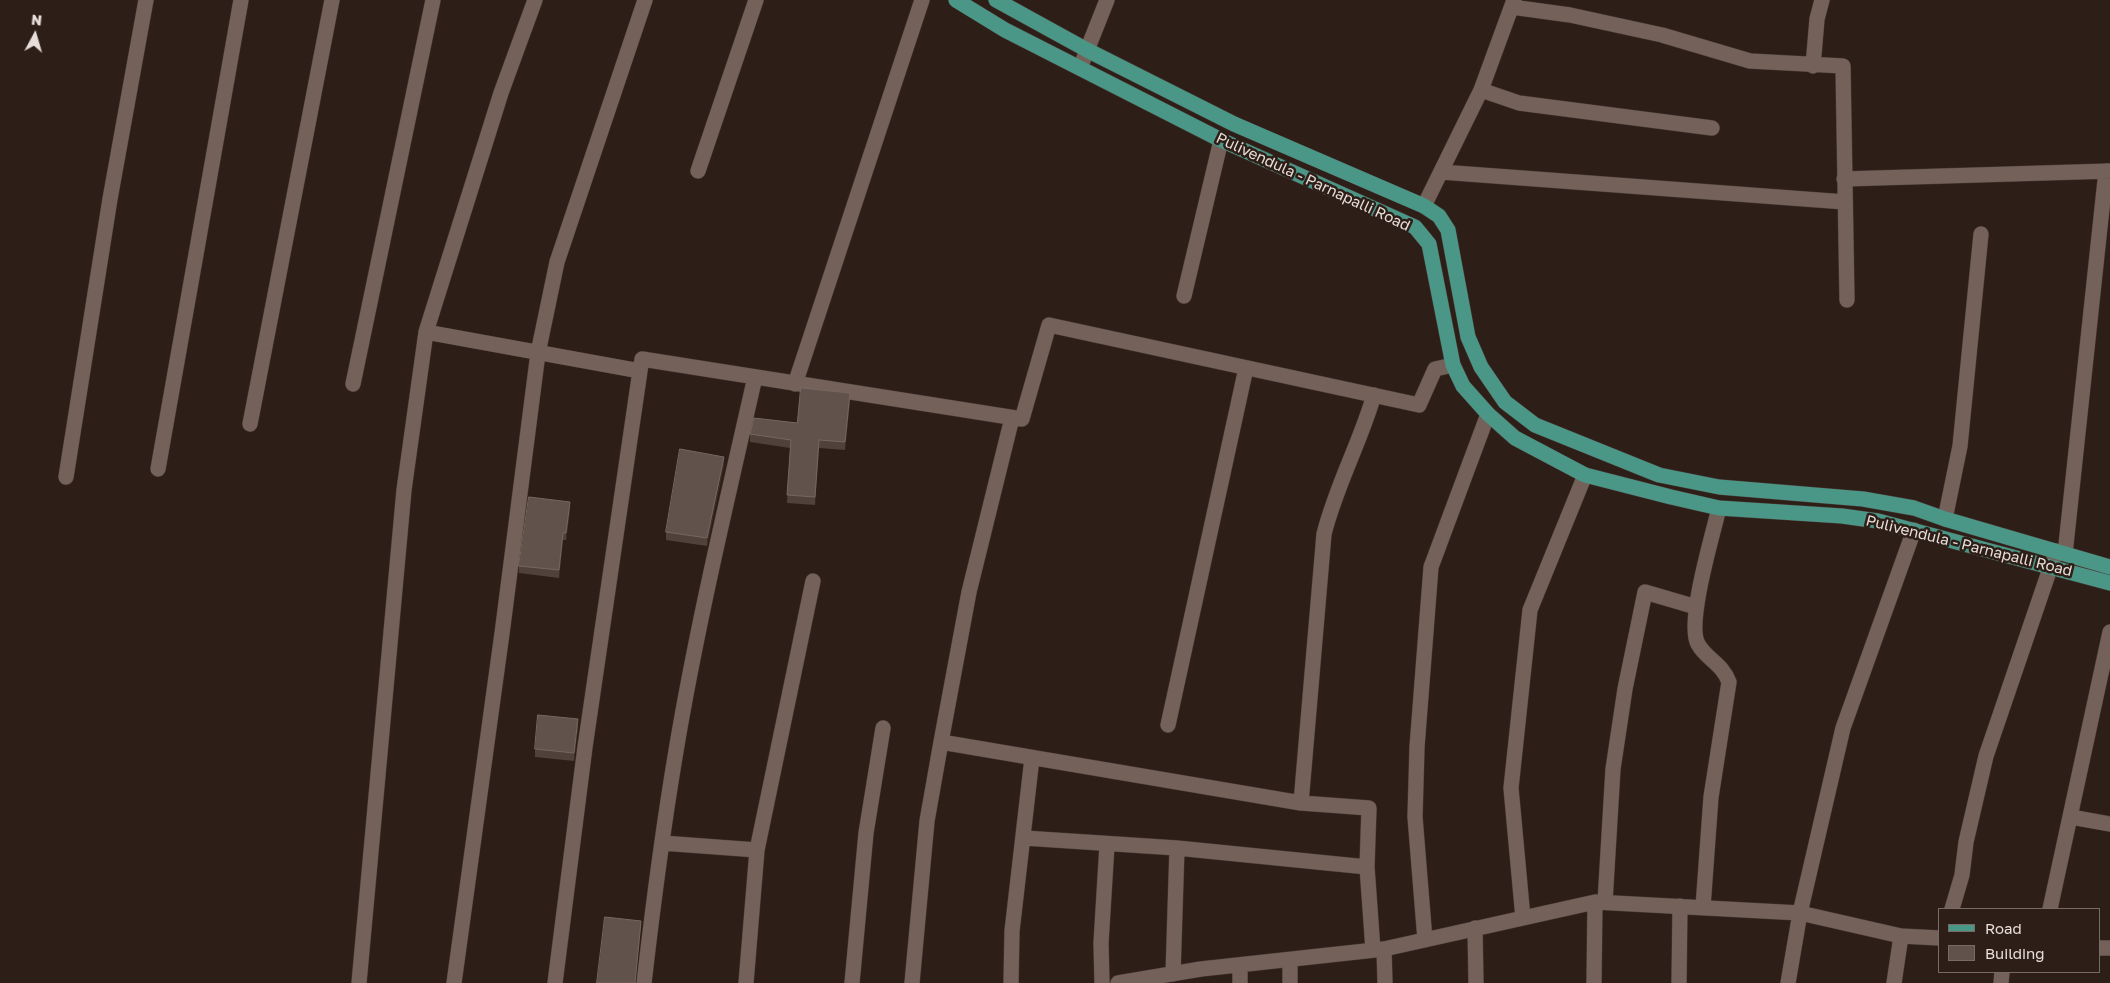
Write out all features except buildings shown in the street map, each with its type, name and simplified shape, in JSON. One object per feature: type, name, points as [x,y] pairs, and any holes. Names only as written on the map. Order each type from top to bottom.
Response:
[{"type":"main road","name":"Pulivendula - Parnapalli Road","points":[[956,0],[1005,30],[1221,140],[1414,227],[1429,244],[1453,365],[1470,396],[1515,438],[1584,475],[1720,508],[1842,516],[1878,521],[2110,583]]},
{"type":"main road","name":"Pulivendula - Parnapalli Road","points":[[996,0],[1087,50],[1234,124],[1424,206],[1439,216],[1448,230],[1468,337],[1481,367],[1505,402],[1535,425],[1659,475],[1719,487],[1863,499],[1914,508],[1945,519],[2110,567]]},
{"type":"main road","points":[[1414,227],[1424,206]]},
{"type":"street","points":[[66,477],[109,209],[146,0]]},
{"type":"street","points":[[158,469],[242,0]]},
{"type":"street","points":[[250,424],[332,0]]},
{"type":"street","points":[[353,384],[433,0]]},
{"type":"street","points":[[359,983],[404,490],[426,332],[501,93],[535,0]]},
{"type":"street","points":[[454,983],[502,636],[538,353],[557,262],[644,0]]},
{"type":"street","points":[[698,171],[756,0]]},
{"type":"street","points":[[794,384],[922,0]]},
{"type":"street","points":[[1080,68],[1107,0]]},
{"type":"street","points":[[1813,66],[1817,19],[1822,0]]},
{"type":"street","points":[[1424,206],[1481,90],[1513,3],[1662,35],[1750,61],[1813,66],[1843,66],[1848,300]]},
{"type":"street","points":[[1481,90],[1519,103],[1712,128]]},
{"type":"street","points":[[1184,296],[1221,140]]},
{"type":"street","points":[[1844,179],[2108,171],[2104,246],[2060,553],[2050,566],[1986,756],[1966,842],[1962,875],[1952,908]]},
{"type":"street","points":[[1441,172],[1845,202]]},
{"type":"street","points":[[1945,519],[1960,446],[1981,234]]},
{"type":"street","points":[[555,983],[585,747],[642,359],[1022,419],[1049,325],[1420,405],[1435,369],[1453,365]]},
{"type":"street","points":[[426,332],[640,371]]},
{"type":"street","points":[[1168,726],[1246,368]]},
{"type":"street","points":[[644,983],[662,843],[691,673],[754,377]]},
{"type":"street","points":[[1301,803],[1324,534],[1332,502],[1352,461],[1374,395]]},
{"type":"street","points":[[1425,940],[1415,809],[1417,747],[1431,567],[1488,414]]},
{"type":"street","points":[[912,983],[927,821],[940,742],[970,592],[1012,418]]},
{"type":"street","points":[[1523,918],[1512,788],[1530,610],[1584,475]]},
{"type":"street","points":[[1703,907],[1711,797],[1729,682],[1725,670],[1698,644],[1694,631],[1696,607],[1720,508]]},
{"type":"street","points":[[1788,983],[1800,913],[1843,728],[1914,530]]},
{"type":"street","points":[[746,983],[757,850],[813,581]]},
{"type":"street","points":[[1594,983],[1613,770],[1625,690],[1645,592],[1696,607]]},
{"type":"street","points":[[2050,908],[2110,632]]},
{"type":"street","points":[[852,983],[866,833],[883,728]]},
{"type":"street","points":[[940,742],[1301,803],[1369,808],[1367,867],[1385,983]]},
{"type":"street","points":[[1011,983],[1012,931],[1032,758]]},
{"type":"street","points":[[2071,817],[2110,824]]},
{"type":"street","points":[[1024,838],[1107,845],[1177,848],[1367,867]]},
{"type":"street","points":[[662,843],[757,850]]},
{"type":"street","points":[[1102,983],[1101,943],[1107,845]]},
{"type":"street","points":[[1173,974],[1177,848]]},
{"type":"street","points":[[1124,982],[1240,965],[1379,950],[1600,902],[1800,913],[1901,936],[1938,938]]},
{"type":"street","points":[[1679,983],[1680,906]]},
{"type":"street","points":[[1475,928],[1476,983]]},
{"type":"street","points":[[1894,983],[1901,936]]},
{"type":"street","points":[[1290,960],[1290,983]]},
{"type":"street","points":[[1240,965],[1240,983]]}]
